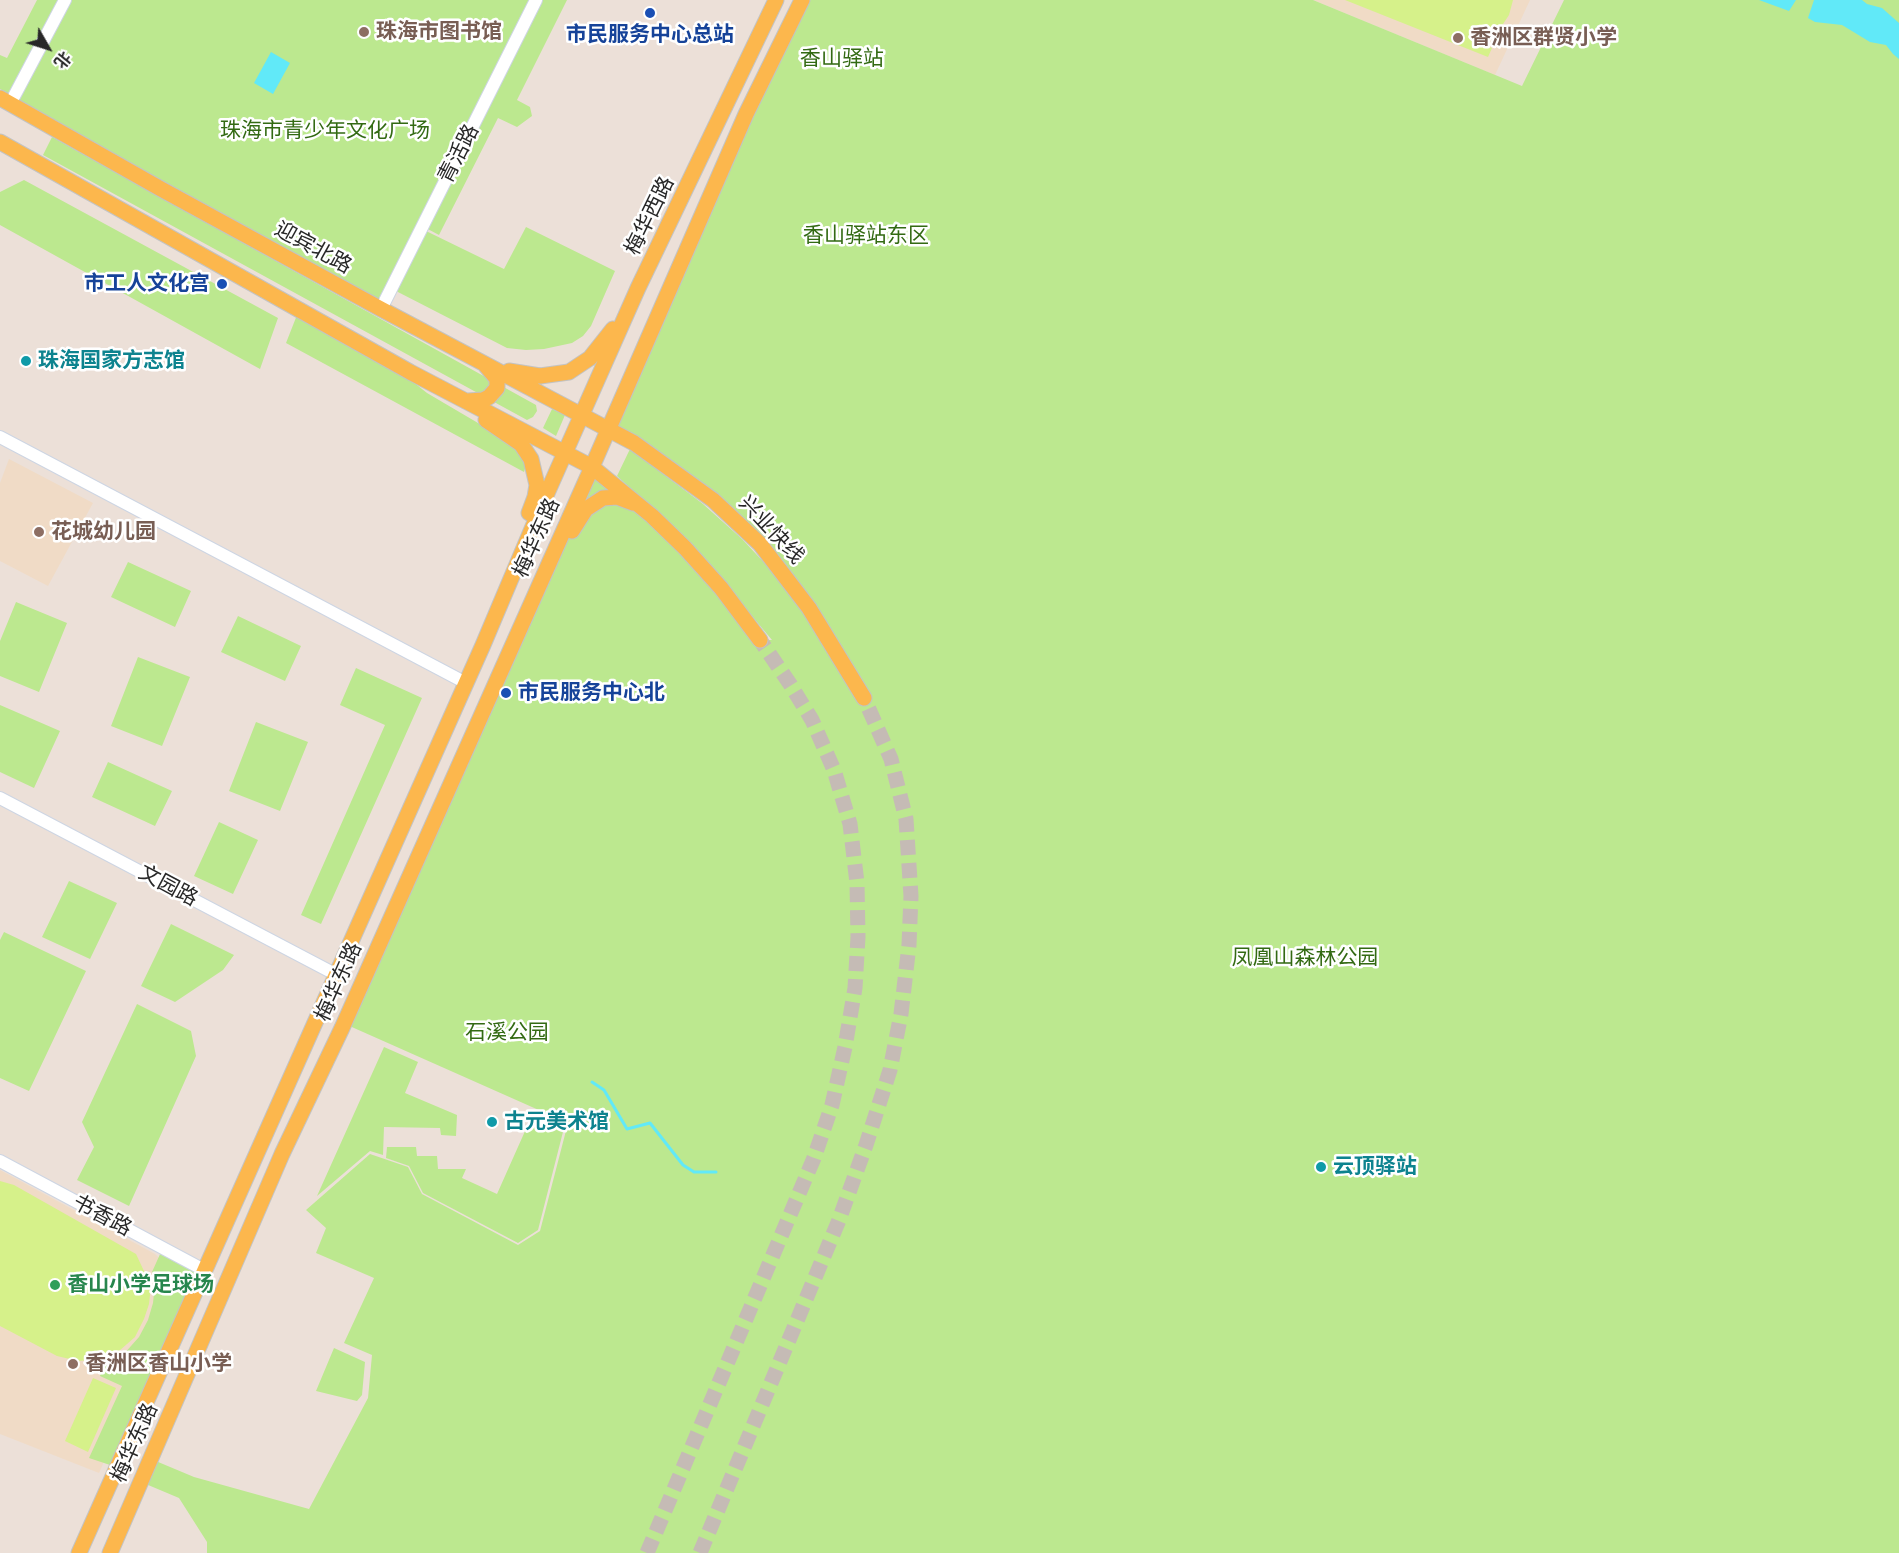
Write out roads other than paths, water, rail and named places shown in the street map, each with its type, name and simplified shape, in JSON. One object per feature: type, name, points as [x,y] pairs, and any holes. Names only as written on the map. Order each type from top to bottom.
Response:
[{"type":"main road","name":"梅华西路","points":[[567,452],[638,288],[776,0]]},
{"type":"main road","points":[[608,428],[746,114],[802,0]]},
{"type":"main road","name":"迎宾北路","points":[[5,101],[381,309],[608,428]]},
{"type":"main road","points":[[0,142],[410,372],[592,466],[667,530],[699,563],[760,640]]},
{"type":"main road","points":[[489,366],[540,376],[569,372],[580,366],[598,349],[638,288]]},
{"type":"main road","points":[[468,400],[483,400],[497,388],[497,379],[489,366]]},
{"type":"main road","points":[[410,372],[433,389],[512,436],[526,450],[534,466],[537,485],[535,497],[493,600],[483,645]]},
{"type":"main road","name":"梅华东路","points":[[110,1553],[282,1154],[342,1028],[608,428]]},
{"type":"main road","name":"兴业快线","points":[[608,428],[689,481],[732,516],[760,544],[809,608],[864,698]]},
{"type":"main road","name":"梅华东路","points":[[79,1553],[567,452]]},
{"type":"main road","points":[[511,648],[536,613],[572,533],[586,509],[594,502],[610,497],[625,499],[639,505]]},
{"type":"street","points":[[5,101],[65,0]]},
{"type":"street","name":"青活路","points":[[381,309],[536,0]]},
{"type":"street","points":[[0,437],[466,683]]},
{"type":"street","name":"文园路","points":[[0,798],[335,974]]},
{"type":"street","name":"书香路","points":[[0,1161],[204,1270]]},
{"type":"water","points":[[1759,0],[1796,0],[1789,11]]},
{"type":"water","points":[[1814,0],[1862,0],[1867,4],[1882,8],[1899,23],[1899,59],[1886,45],[1870,42],[1842,25],[1815,22],[1808,18]]},
{"type":"water","points":[[271,52],[290,63],[273,94],[254,83]]},
{"type":"waterway","points":[[592,1082],[604,1090],[627,1129],[650,1123],[683,1165],[694,1172],[716,1172]]},
{"type":"tunnel","points":[[647,1553],[814,1158],[832,1105],[855,988],[858,937],[857,883],[850,824],[834,770],[812,720],[760,640]]},
{"type":"tunnel","points":[[700,1553],[839,1220],[890,1070],[901,1014],[909,945],[911,896],[906,819],[891,759],[864,698]]},
{"type":"place","name":"市民服务中心总站","points":[[650,13]]},
{"type":"place","name":"珠海市图书馆","points":[[364,32]]},
{"type":"place","name":"香洲区群贤小学","points":[[1458,38]]},
{"type":"place","name":"市工人文化宫","points":[[222,284]]},
{"type":"place","name":"珠海国家方志馆","points":[[26,361]]},
{"type":"place","name":"花城幼儿园","points":[[39,532]]},
{"type":"place","name":"市民服务中心北","points":[[506,693]]},
{"type":"place","name":"古元美术馆","points":[[492,1122]]},
{"type":"place","name":"云顶驿站","points":[[1321,1167]]},
{"type":"place","name":"香山小学足球场","points":[[55,1285]]},
{"type":"place","name":"香洲区香山小学","points":[[73,1364]]},
{"type":"park label","name":"香山驿站","points":[[842,59]]},
{"type":"park label","name":"珠海市青少年文化广场","points":[[325,131]]},
{"type":"park label","name":"香山驿站东区","points":[[866,236]]},
{"type":"park label","name":"凤凰山森林公园","points":[[1305,958]]},
{"type":"park label","name":"石溪公园","points":[[507,1033]]}]
